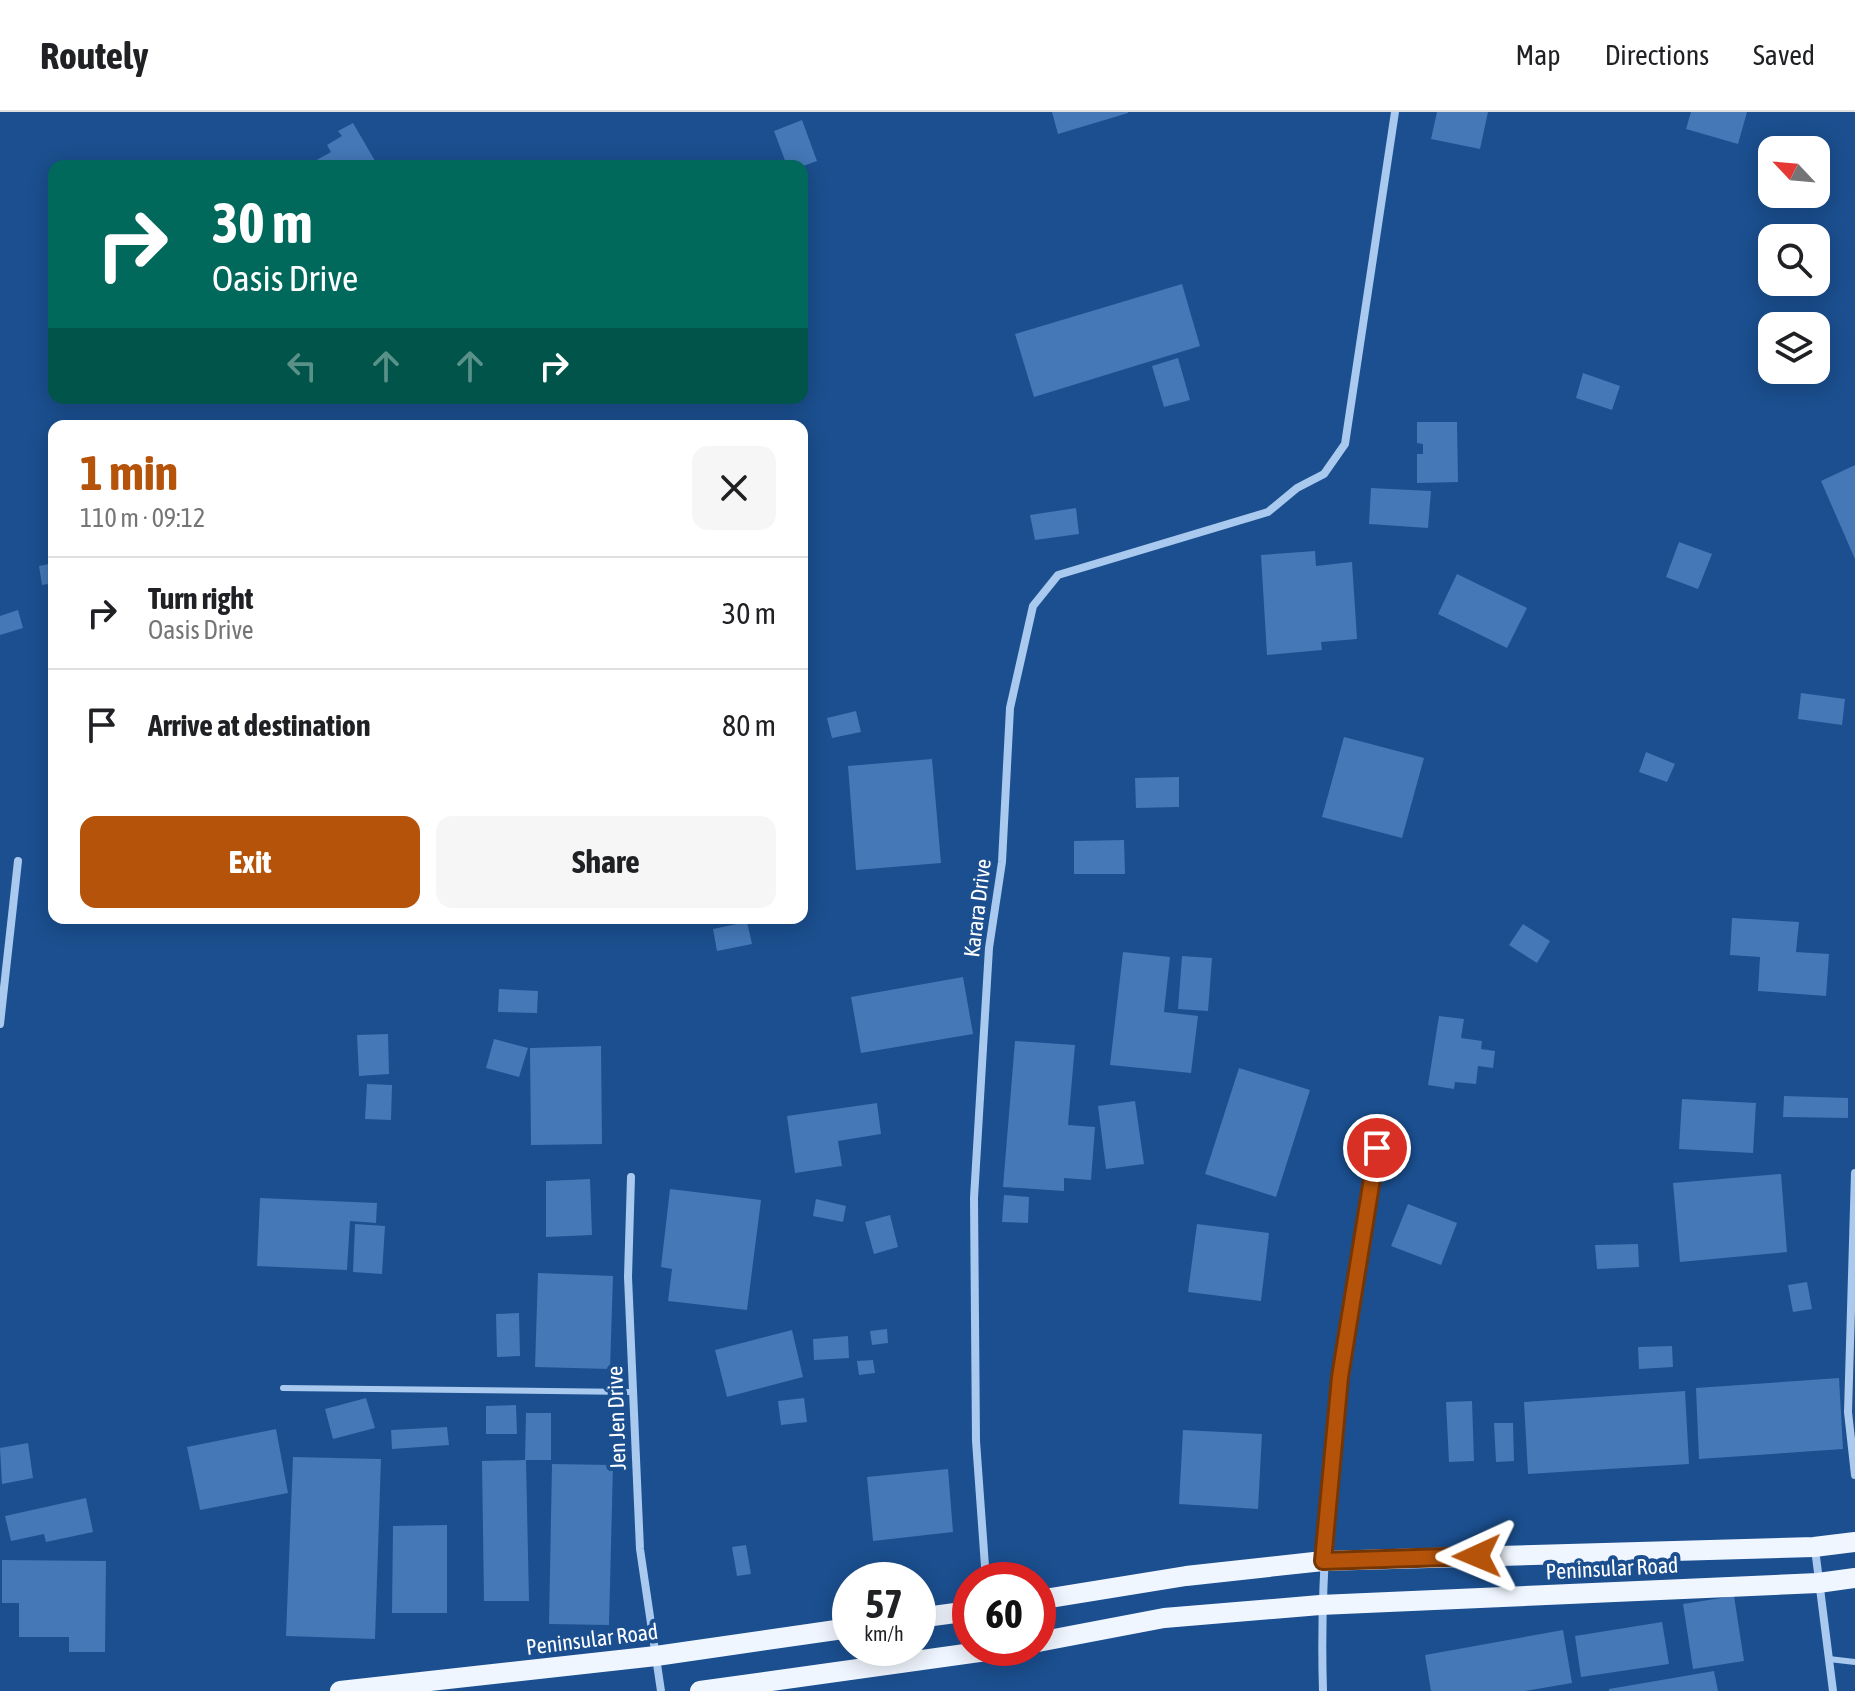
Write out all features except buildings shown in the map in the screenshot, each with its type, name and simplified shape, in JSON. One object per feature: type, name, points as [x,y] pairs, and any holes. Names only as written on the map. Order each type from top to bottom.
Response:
[{"type":"main road","name":"Peninsular Road","points":[[1056,1597],[1186,1576],[1323,1561],[1814,1547],[1855,1542]]},
{"type":"main road","name":"Peninsular Road","points":[[1056,1639],[1164,1618],[1320,1605],[1818,1583],[1855,1578]]},
{"type":"main road","name":"Peninsular Road","points":[[340,1691],[429,1687],[832,1631]]},
{"type":"main road","points":[[700,1691],[952,1656]]},
{"type":"street","name":"Karara Drive","points":[[985,1562],[976,1441],[974,1198],[989,948],[1002,862],[1010,708],[1033,606],[1058,575],[1268,512],[1297,488],[1324,474],[1345,444],[1395,112]]},
{"type":"street","points":[[0,1024],[18,861]]},
{"type":"street","points":[[1323,1691],[1320,1605],[1340,1377],[1377,1148]]},
{"type":"street","points":[[1855,1173],[1848,1412],[1855,1475]]},
{"type":"street","name":"Jen Jen Drive","points":[[631,1177],[628,1277],[640,1549],[661,1691]]},
{"type":"street","points":[[1814,1547],[1833,1691]]},
{"type":"lane","points":[[283,1388],[633,1392]]},
{"type":"lane","points":[[1829,1659],[1855,1662]]},
{"type":"route","points":[[1377,1148],[1340,1377],[1323,1561],[1477,1556]]}]
